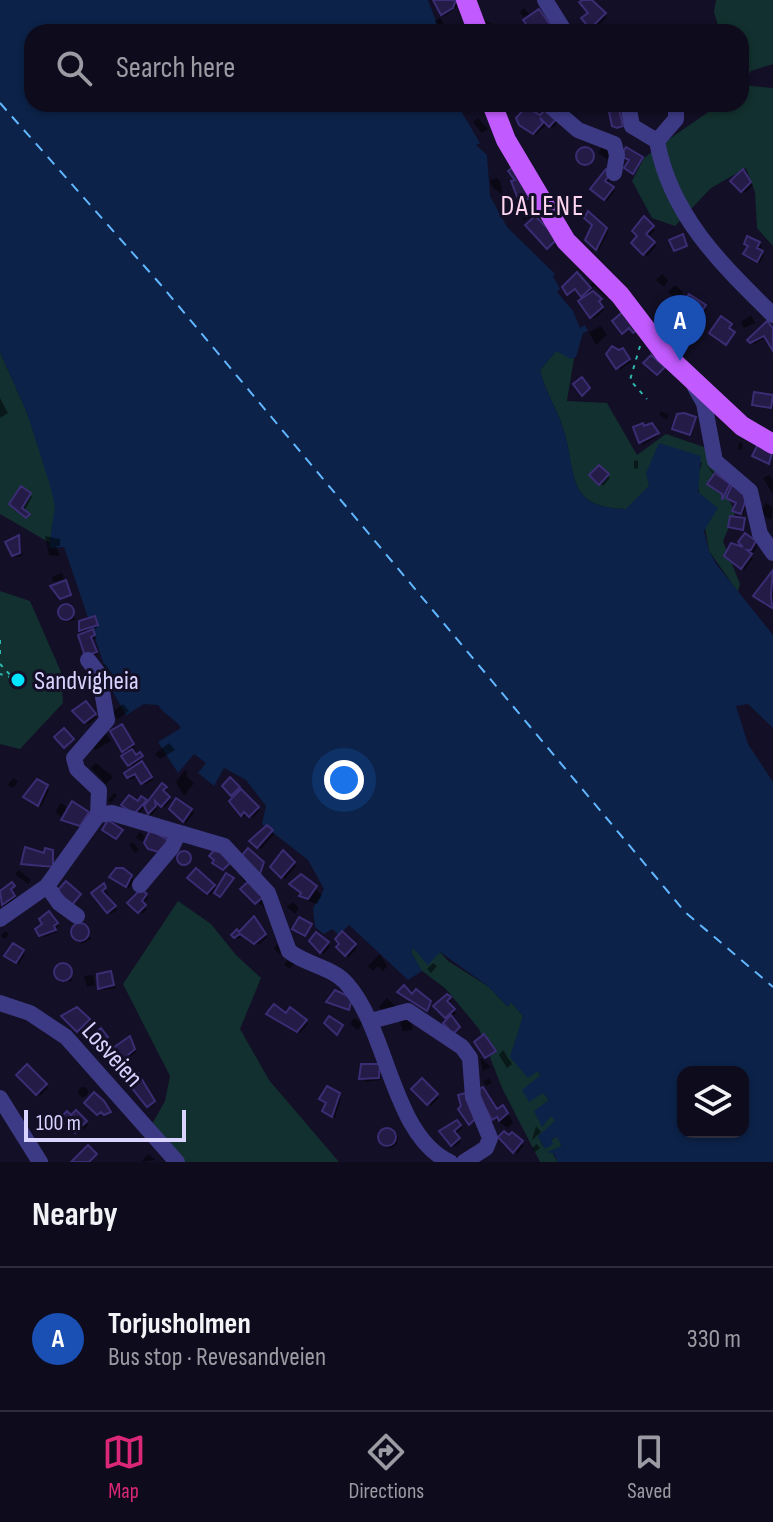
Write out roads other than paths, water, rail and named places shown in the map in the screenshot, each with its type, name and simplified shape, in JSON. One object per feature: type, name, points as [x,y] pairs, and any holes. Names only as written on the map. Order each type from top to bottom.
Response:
[{"type":"main road","points":[[466,0],[475,24]]},
{"type":"main road","points":[[495,112],[506,140],[553,223],[592,270],[620,295],[674,362],[742,426],[773,444]]},
{"type":"street","points":[[545,0],[560,24]]},
{"type":"street","points":[[557,112],[578,130],[604,138],[617,150],[614,173]]},
{"type":"street","points":[[629,112],[632,126],[657,141],[669,183],[691,226],[773,315]]},
{"type":"street","points":[[657,141],[676,119],[676,112]]},
{"type":"street","points":[[674,362],[674,367],[693,385],[704,403],[715,461],[750,491],[773,553]]},
{"type":"street","points":[[0,919],[47,886],[98,815],[99,790],[77,769],[74,758],[86,741],[107,725],[99,674],[88,660]]},
{"type":"street","points":[[98,815],[112,813],[224,846],[268,893],[289,951],[346,982],[371,1021],[404,1108],[425,1141],[450,1162]]},
{"type":"street","points":[[140,885],[178,834]]},
{"type":"street","points":[[47,886],[59,903],[77,916]]},
{"type":"street","name":"Losveien","points":[[0,1003],[30,1013],[66,1037],[175,1161]]},
{"type":"street","points":[[371,1021],[408,1011],[462,1047],[470,1058],[473,1097],[490,1138],[486,1148],[464,1162]]},
{"type":"street","points":[[0,1098],[40,1162]]},
{"type":"water","points":[[0,0],[428,0],[437,24],[24,24],[24,112],[462,112],[480,143],[476,145],[487,155],[490,196],[507,227],[555,274],[553,276],[560,289],[557,292],[573,311],[580,328],[585,325],[588,331],[583,333],[576,357],[571,359],[556,351],[540,370],[563,428],[576,484],[592,502],[626,509],[649,486],[646,473],[659,443],[701,456],[698,492],[718,508],[704,531],[709,551],[773,635],[773,728],[748,704],[736,706],[748,744],[773,782],[773,1162],[558,1162],[554,1154],[547,1152],[562,1146],[557,1137],[551,1139],[553,1144],[545,1149],[538,1136],[555,1121],[551,1116],[542,1127],[534,1111],[549,1100],[543,1093],[529,1102],[522,1090],[541,1075],[538,1071],[528,1078],[510,1057],[523,1016],[511,1002],[508,1007],[489,987],[440,952],[428,965],[413,948],[411,952],[422,971],[408,980],[349,925],[339,935],[332,929],[324,934],[315,927],[313,908],[324,889],[308,860],[262,824],[266,806],[246,780],[224,768],[214,786],[198,773],[206,763],[194,754],[178,773],[158,742],[181,728],[179,725],[158,705],[144,704],[126,715],[114,694],[64,547],[49,548],[55,506],[27,413],[0,352]]},
{"type":"place","name":"Torjusholmen","points":[[680,361]]},
{"type":"place","name":"Sandvigheia","points":[[18,680]]},
{"type":"district","name":"DALENE","points":[[543,205]]}]
